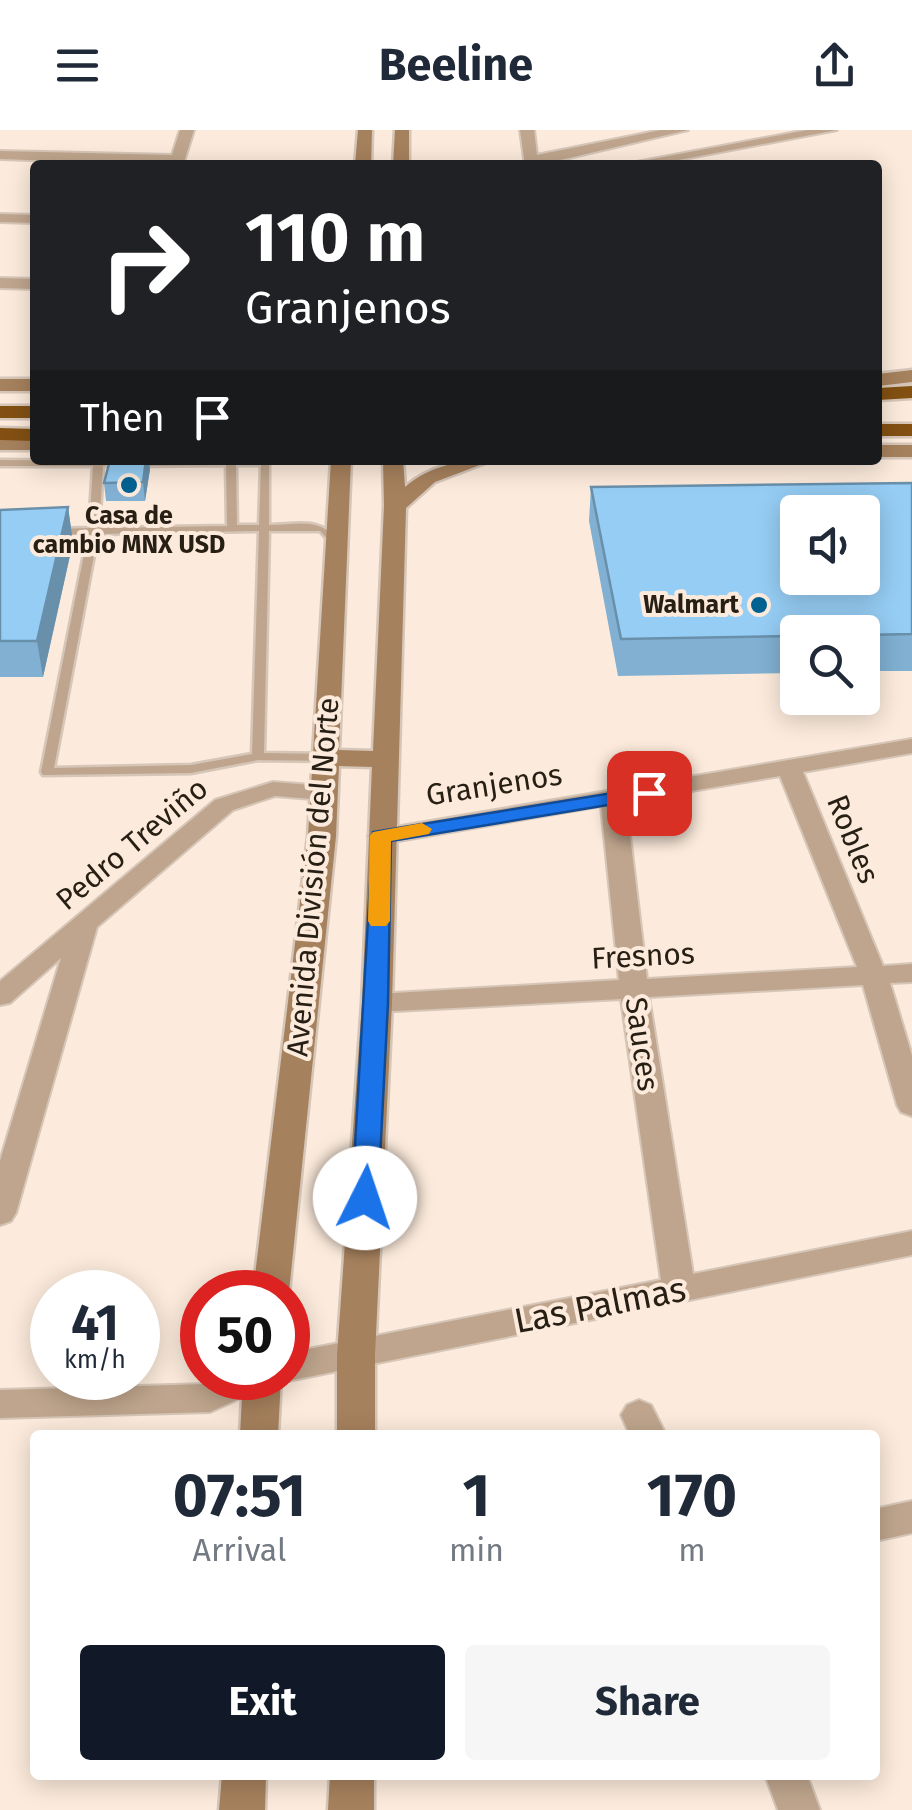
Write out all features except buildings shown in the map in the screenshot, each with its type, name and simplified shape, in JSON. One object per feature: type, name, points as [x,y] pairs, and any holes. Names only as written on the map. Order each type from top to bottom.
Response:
[{"type":"highway","points":[[882,398],[912,395]]},
{"type":"highway","points":[[0,412],[30,412]]},
{"type":"highway","points":[[0,424],[30,424]]},
{"type":"highway","points":[[882,430],[912,430]]},
{"type":"highway","points":[[0,434],[30,436]]},
{"type":"highway","points":[[882,440],[912,440]]},
{"type":"main road","points":[[363,160],[365,130]]},
{"type":"main road","points":[[400,160],[402,130]]},
{"type":"main road","points":[[882,380],[912,376]]},
{"type":"main road","points":[[0,386],[30,385]]},
{"type":"main road","points":[[0,444],[30,444]]},
{"type":"main road","points":[[882,450],[912,451]]},
{"type":"main road","name":"Avenida División del Norte","points":[[273,1270],[324,793],[341,465]]},
{"type":"main road","name":"Avenida División del Norte","points":[[356,1430],[356,1354],[377,1003],[394,465]]},
{"type":"main road","points":[[395,506],[428,478],[468,465]]},
{"type":"main road","points":[[326,758],[384,759]]},
{"type":"main road","points":[[259,1430],[261,1400]]},
{"type":"main road","points":[[242,1810],[244,1780]]},
{"type":"main road","points":[[351,1810],[352,1780]]},
{"type":"street","points":[[178,160],[187,130]]},
{"type":"street","points":[[527,130],[532,160]]},
{"type":"street","points":[[541,160],[680,130]]},
{"type":"street","points":[[657,160],[830,130]]},
{"type":"street","points":[[0,155],[126,160]]},
{"type":"street","points":[[0,218],[30,219]]},
{"type":"street","points":[[0,283],[30,284]]},
{"type":"street","name":"Granjenos","points":[[381,836],[912,746]]},
{"type":"street","name":"Robles","points":[[790,768],[874,976],[912,1105]]},
{"type":"street","name":"Pedro Treviño","points":[[0,996],[84,928],[224,804],[273,789],[324,793]]},
{"type":"street","name":"Sauces","points":[[614,799],[634,990],[678,1289]]},
{"type":"street","points":[[0,1213],[84,928]]},
{"type":"street","name":"Fresnos","points":[[377,1003],[912,973]]},
{"type":"street","name":"Las Palmas","points":[[310,1362],[912,1243]]},
{"type":"street","points":[[0,1404],[180,1399]]},
{"type":"street","points":[[880,1524],[912,1517]]},
{"type":"street","points":[[788,1780],[799,1810]]},
{"type":"lane","points":[[0,463],[30,463]]},
{"type":"lane","points":[[98,465],[94,531],[47,772],[191,769],[258,756],[326,758]]},
{"type":"lane","points":[[228,465],[230,529]]},
{"type":"lane","points":[[258,756],[263,528],[260,465]]},
{"type":"lane","points":[[311,527],[338,529]]},
{"type":"lane","points":[[46,532],[338,529]]},
{"type":"slow traffic","points":[[379,921],[381,836],[422,829]]},
{"type":"place","name":"Casa de cambio MNX USD","points":[[129,485]]},
{"type":"place","name":"Walmart","points":[[759,605]]},
{"type":"route","points":[[365,1198],[377,1003],[381,836],[649,793]]}]
